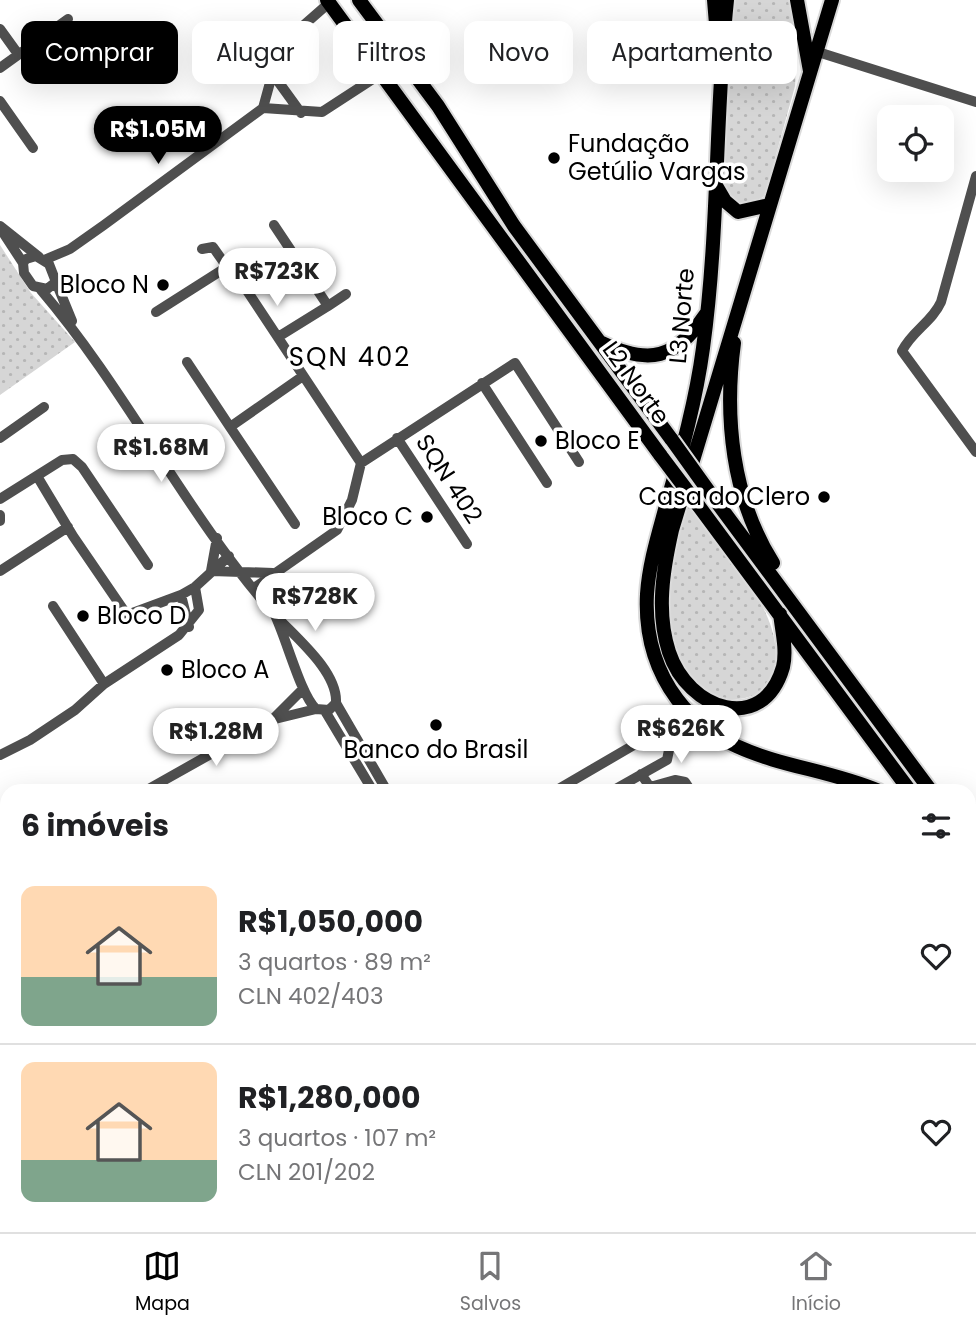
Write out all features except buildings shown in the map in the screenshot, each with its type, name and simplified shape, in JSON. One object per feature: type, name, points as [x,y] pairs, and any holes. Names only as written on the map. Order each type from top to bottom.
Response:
[{"type":"main road","name":"L2 Norte","points":[[359,0],[375,21]]},
{"type":"main road","name":"L3 Norte","points":[[714,0],[715,21]]},
{"type":"main road","name":"L3 Norte","points":[[725,21],[727,0]]},
{"type":"main road","name":"L3 Norte","points":[[797,0],[811,72]]},
{"type":"main road","name":"L3 Norte","points":[[780,614],[784,664],[771,690],[752,704],[739,707],[718,706],[705,701],[677,671],[663,620],[666,556],[832,0]]},
{"type":"main road","name":"L2 Norte","points":[[328,1],[343,21]]},
{"type":"main road","name":"L2 Norte","points":[[390,84],[905,784]]},
{"type":"main road","name":"L2 Norte","points":[[422,84],[501,207],[598,342],[808,621],[926,784]]},
{"type":"main road","name":"L3 Norte","points":[[719,84],[707,313],[692,413],[651,563],[647,624],[652,649],[676,699],[693,718],[734,747],[761,758],[863,784]]},
{"type":"main road","points":[[415,121],[438,106]]},
{"type":"main road","points":[[714,183],[725,201],[738,212],[769,205]]},
{"type":"main road","points":[[738,310],[729,404],[735,463],[755,529],[808,621]]},
{"type":"main road","points":[[598,342],[635,355],[667,353],[687,340],[707,313]]},
{"type":"street","points":[[307,21],[328,1]]},
{"type":"street","points":[[0,68],[68,19]]},
{"type":"street","points":[[0,29],[18,54]]},
{"type":"street","points":[[818,52],[976,102]]},
{"type":"street","points":[[23,263],[31,256],[42,258],[70,249],[263,108],[269,84]]},
{"type":"street","points":[[280,84],[301,113]]},
{"type":"street","points":[[263,108],[322,113],[366,84]]},
{"type":"street","points":[[0,101],[33,148]]},
{"type":"street","points":[[976,176],[941,302],[936,313],[915,331],[902,351],[976,452]]},
{"type":"street","points":[[274,225],[328,306]]},
{"type":"street","points":[[0,227],[42,258],[55,277],[77,333]]},
{"type":"street","points":[[0,227],[23,263],[27,280],[41,290],[77,333],[229,556],[271,609],[308,648],[327,676],[337,696],[336,703],[383,784]]},
{"type":"street","points":[[202,249],[213,247],[227,267]]},
{"type":"street","points":[[41,290],[55,277],[70,249]]},
{"type":"street","points":[[156,312],[230,265],[361,463],[352,500],[337,530],[254,588]]},
{"type":"street","points":[[278,337],[346,294]]},
{"type":"street","points":[[187,362],[295,524]]},
{"type":"street","name":"SQN 402","points":[[361,463],[514,363],[579,462]]},
{"type":"street","points":[[230,427],[303,376]]},
{"type":"street","points":[[482,383],[547,483]]},
{"type":"street","points":[[0,438],[44,407]]},
{"type":"street","name":"SQN 402","points":[[397,438],[467,544]]},
{"type":"street","points":[[0,499],[62,460],[77,461],[149,565]]},
{"type":"street","points":[[37,476],[127,615],[195,587],[229,556]]},
{"type":"street","points":[[0,515],[0,521]]},
{"type":"street","points":[[0,571],[68,527]]},
{"type":"street","points":[[211,571],[217,538]]},
{"type":"street","points":[[211,571],[275,573]]},
{"type":"street","points":[[275,573],[271,609],[286,638],[302,687],[368,784]]},
{"type":"street","points":[[0,755],[52,725],[104,684],[189,627],[199,610],[195,587]]},
{"type":"street","points":[[181,595],[189,627]]},
{"type":"street","points":[[53,606],[104,684]]},
{"type":"street","points":[[157,784],[272,719],[302,687],[309,673],[327,676]]},
{"type":"street","points":[[272,719],[320,710],[336,703]]},
{"type":"street","points":[[569,784],[651,735],[663,737],[670,745],[670,756],[641,774],[633,784]]},
{"type":"street","points":[[641,774],[648,784]]},
{"type":"street","points":[[661,784],[675,780],[686,784]]},
{"type":"shaded area","points":[[729,0],[789,0],[793,21],[728,21]]},
{"type":"shaded area","points":[[726,84],[795,84],[765,195],[750,208],[732,204],[723,184]]},
{"type":"shaded area","points":[[0,245],[31,293],[75,342],[0,395]]},
{"type":"shaded area","points":[[684,501],[750,584],[773,632],[776,656],[771,678],[761,691],[748,698],[715,699],[682,674],[664,607]]},
{"type":"place","name":"Fundação Getúlio Vargas","points":[[554,158]]},
{"type":"place","name":"Bloco N","points":[[163,285]]},
{"type":"place","name":"Bloco E","points":[[541,441]]},
{"type":"place","name":"Casa do Clero","points":[[824,497]]},
{"type":"place","name":"Bloco C","points":[[427,517]]},
{"type":"place","name":"Bloco D","points":[[83,616]]},
{"type":"place","name":"Bloco A","points":[[167,670]]},
{"type":"place","name":"Banco do Brasil","points":[[436,725]]},
{"type":"district","name":"SQN 402","points":[[350,357]]}]
